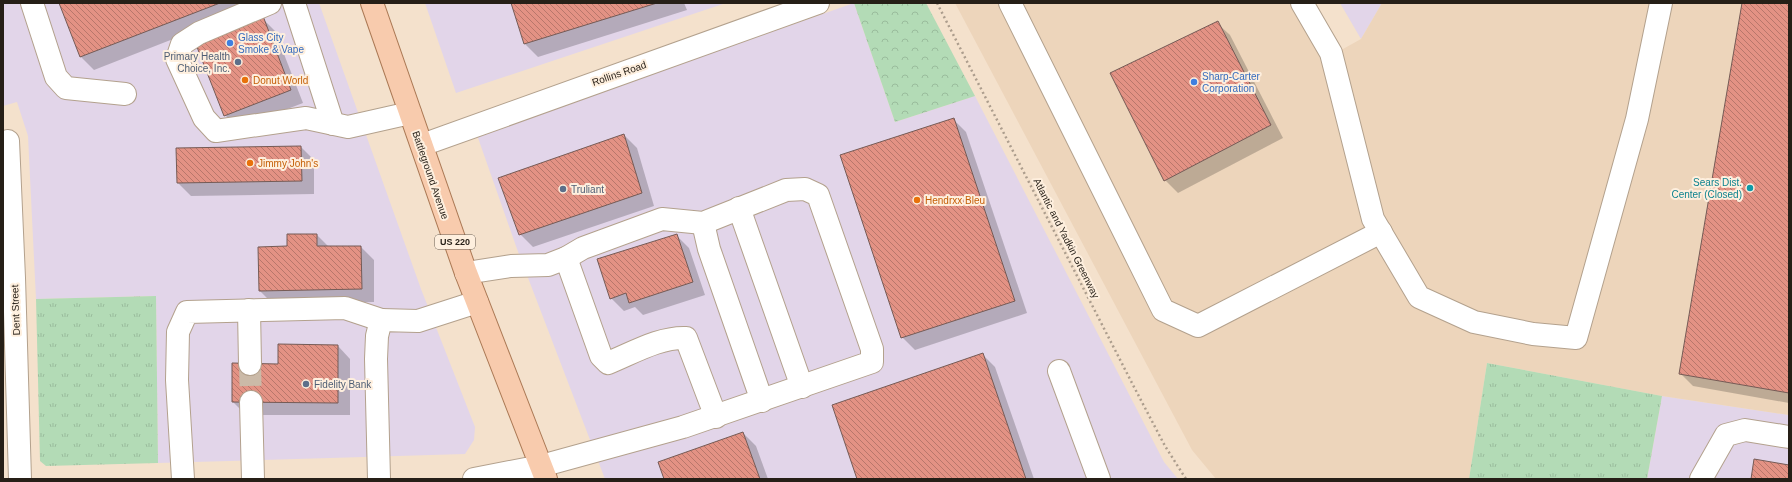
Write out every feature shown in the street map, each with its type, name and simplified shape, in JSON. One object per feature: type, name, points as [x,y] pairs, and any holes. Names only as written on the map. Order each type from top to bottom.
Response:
[{"type":"main road","name":"Battleground Avenue","points":[[372,3],[466,273],[543,473]]},
{"type":"street","points":[[32,3],[56,77],[66,88],[125,94]]},
{"type":"street","points":[[270,3],[199,33],[182,44],[177,59],[204,118],[216,131],[306,118],[348,127],[410,112]]},
{"type":"street","points":[[294,3],[333,124]]},
{"type":"street","name":"Rollins Road","points":[[422,144],[818,3]]},
{"type":"street","points":[[1010,3],[1163,310],[1198,326],[1381,232]]},
{"type":"street","points":[[1302,3],[1331,53],[1373,218],[1419,297],[1474,322],[1533,334],[1576,338],[1637,119],[1661,3]]},
{"type":"street","name":"Dent Street","points":[[8,141],[6,164],[14,278],[20,479]]},
{"type":"street","points":[[466,273],[511,266],[548,265],[566,258],[583,248],[662,219],[703,223],[786,190],[805,189],[818,195],[872,349],[872,362],[716,417],[543,473],[474,479]]},
{"type":"street","points":[[739,208],[802,387]]},
{"type":"street","points":[[703,223],[709,249],[762,401]]},
{"type":"street","points":[[566,258],[601,356],[608,363],[657,343],[675,338],[686,338],[716,417]]},
{"type":"street","points":[[183,479],[177,380],[178,332],[187,312],[345,308],[381,320],[418,321],[477,302]]},
{"type":"street","points":[[249,310],[250,364]]},
{"type":"street","points":[[379,479],[376,359],[381,320]]},
{"type":"street","points":[[1059,370],[1100,479]]},
{"type":"street","points":[[251,402],[253,479]]},
{"type":"street","points":[[1701,479],[1726,435],[1744,430],[1789,437]]},
{"type":"path","name":"Atlantic and Yadkin Greenway","points":[[937,3],[1133,385],[1165,446],[1186,479]]},
{"type":"shaded area","points":[[3,3],[319,3],[421,289],[475,427],[474,440],[465,454],[158,463],[156,296],[36,299],[28,136],[17,102],[3,106]]},
{"type":"shaded area","points":[[425,3],[726,3],[456,93]]},
{"type":"shaded area","points":[[854,3],[895,122],[975,96],[1164,462],[1178,479],[605,479],[517,249],[477,135]]},
{"type":"shaded area","points":[[955,3],[1291,3],[1325,59],[1361,39],[1382,3],[1789,3],[1789,415],[1662,396],[1487,363],[1469,479],[1216,479],[1192,450]]},
{"type":"shaded area","points":[[1340,3],[1382,3],[1361,39]]},
{"type":"shaded area","points":[[1662,396],[1789,415],[1789,479],[1647,479]]},
{"type":"green space","points":[[854,3],[926,3],[975,96],[895,122]]},
{"type":"green space","points":[[156,296],[158,463],[46,466],[40,461],[36,299]]},
{"type":"green space","points":[[1487,363],[1662,396],[1647,479],[1469,479]]},
{"type":"building","points":[[59,3],[220,3],[80,57]]},
{"type":"building","points":[[511,3],[657,3],[524,44]]},
{"type":"building","name":"Sears Dist. Center (Closed)","points":[[1742,3],[1789,3],[1789,393],[1679,374]]},
{"type":"building","points":[[263,16],[291,90],[224,116],[195,42]]},
{"type":"building","points":[[1218,21],[1271,125],[1164,181],[1110,73]]},
{"type":"building","points":[[954,118],[1015,301],[901,338],[840,155]]},
{"type":"building","points":[[624,134],[642,193],[519,235],[498,178]]},
{"type":"building","points":[[301,146],[302,181],[177,183],[176,148]]},
{"type":"building","points":[[287,234],[317,234],[317,246],[361,246],[362,289],[259,291],[258,247],[287,246]]},
{"type":"building","points":[[677,234],[693,282],[629,303],[626,293],[610,299],[597,259]]},
{"type":"building","points":[[278,344],[338,345],[338,403],[232,402],[232,363],[278,364]]},
{"type":"building","points":[[983,353],[1026,479],[857,479],[832,405]]},
{"type":"building","points":[[743,432],[760,479],[664,479],[658,462]]},
{"type":"building","points":[[1754,459],[1789,465],[1789,479],[1751,479]]},
{"type":"tunnel","points":[[250,364],[251,402]]},
{"type":"place","name":"Glass City Smoke & Vape","points":[[230,43]]},
{"type":"place","name":"Primary Health Choice, Inc.","points":[[238,62]]},
{"type":"place","name":"Donut World","points":[[245,80]]},
{"type":"place","name":"Sharp-Carter Corporation","points":[[1194,82]]},
{"type":"place","name":"Jimmy John's","points":[[250,163]]},
{"type":"place","name":"Sears Dist. Center (Closed)","points":[[1750,188]]},
{"type":"place","name":"Truliant","points":[[563,189]]},
{"type":"place","name":"Hendrxx Bleu","points":[[917,200]]},
{"type":"place","name":"Fidelity Bank","points":[[306,384]]}]
